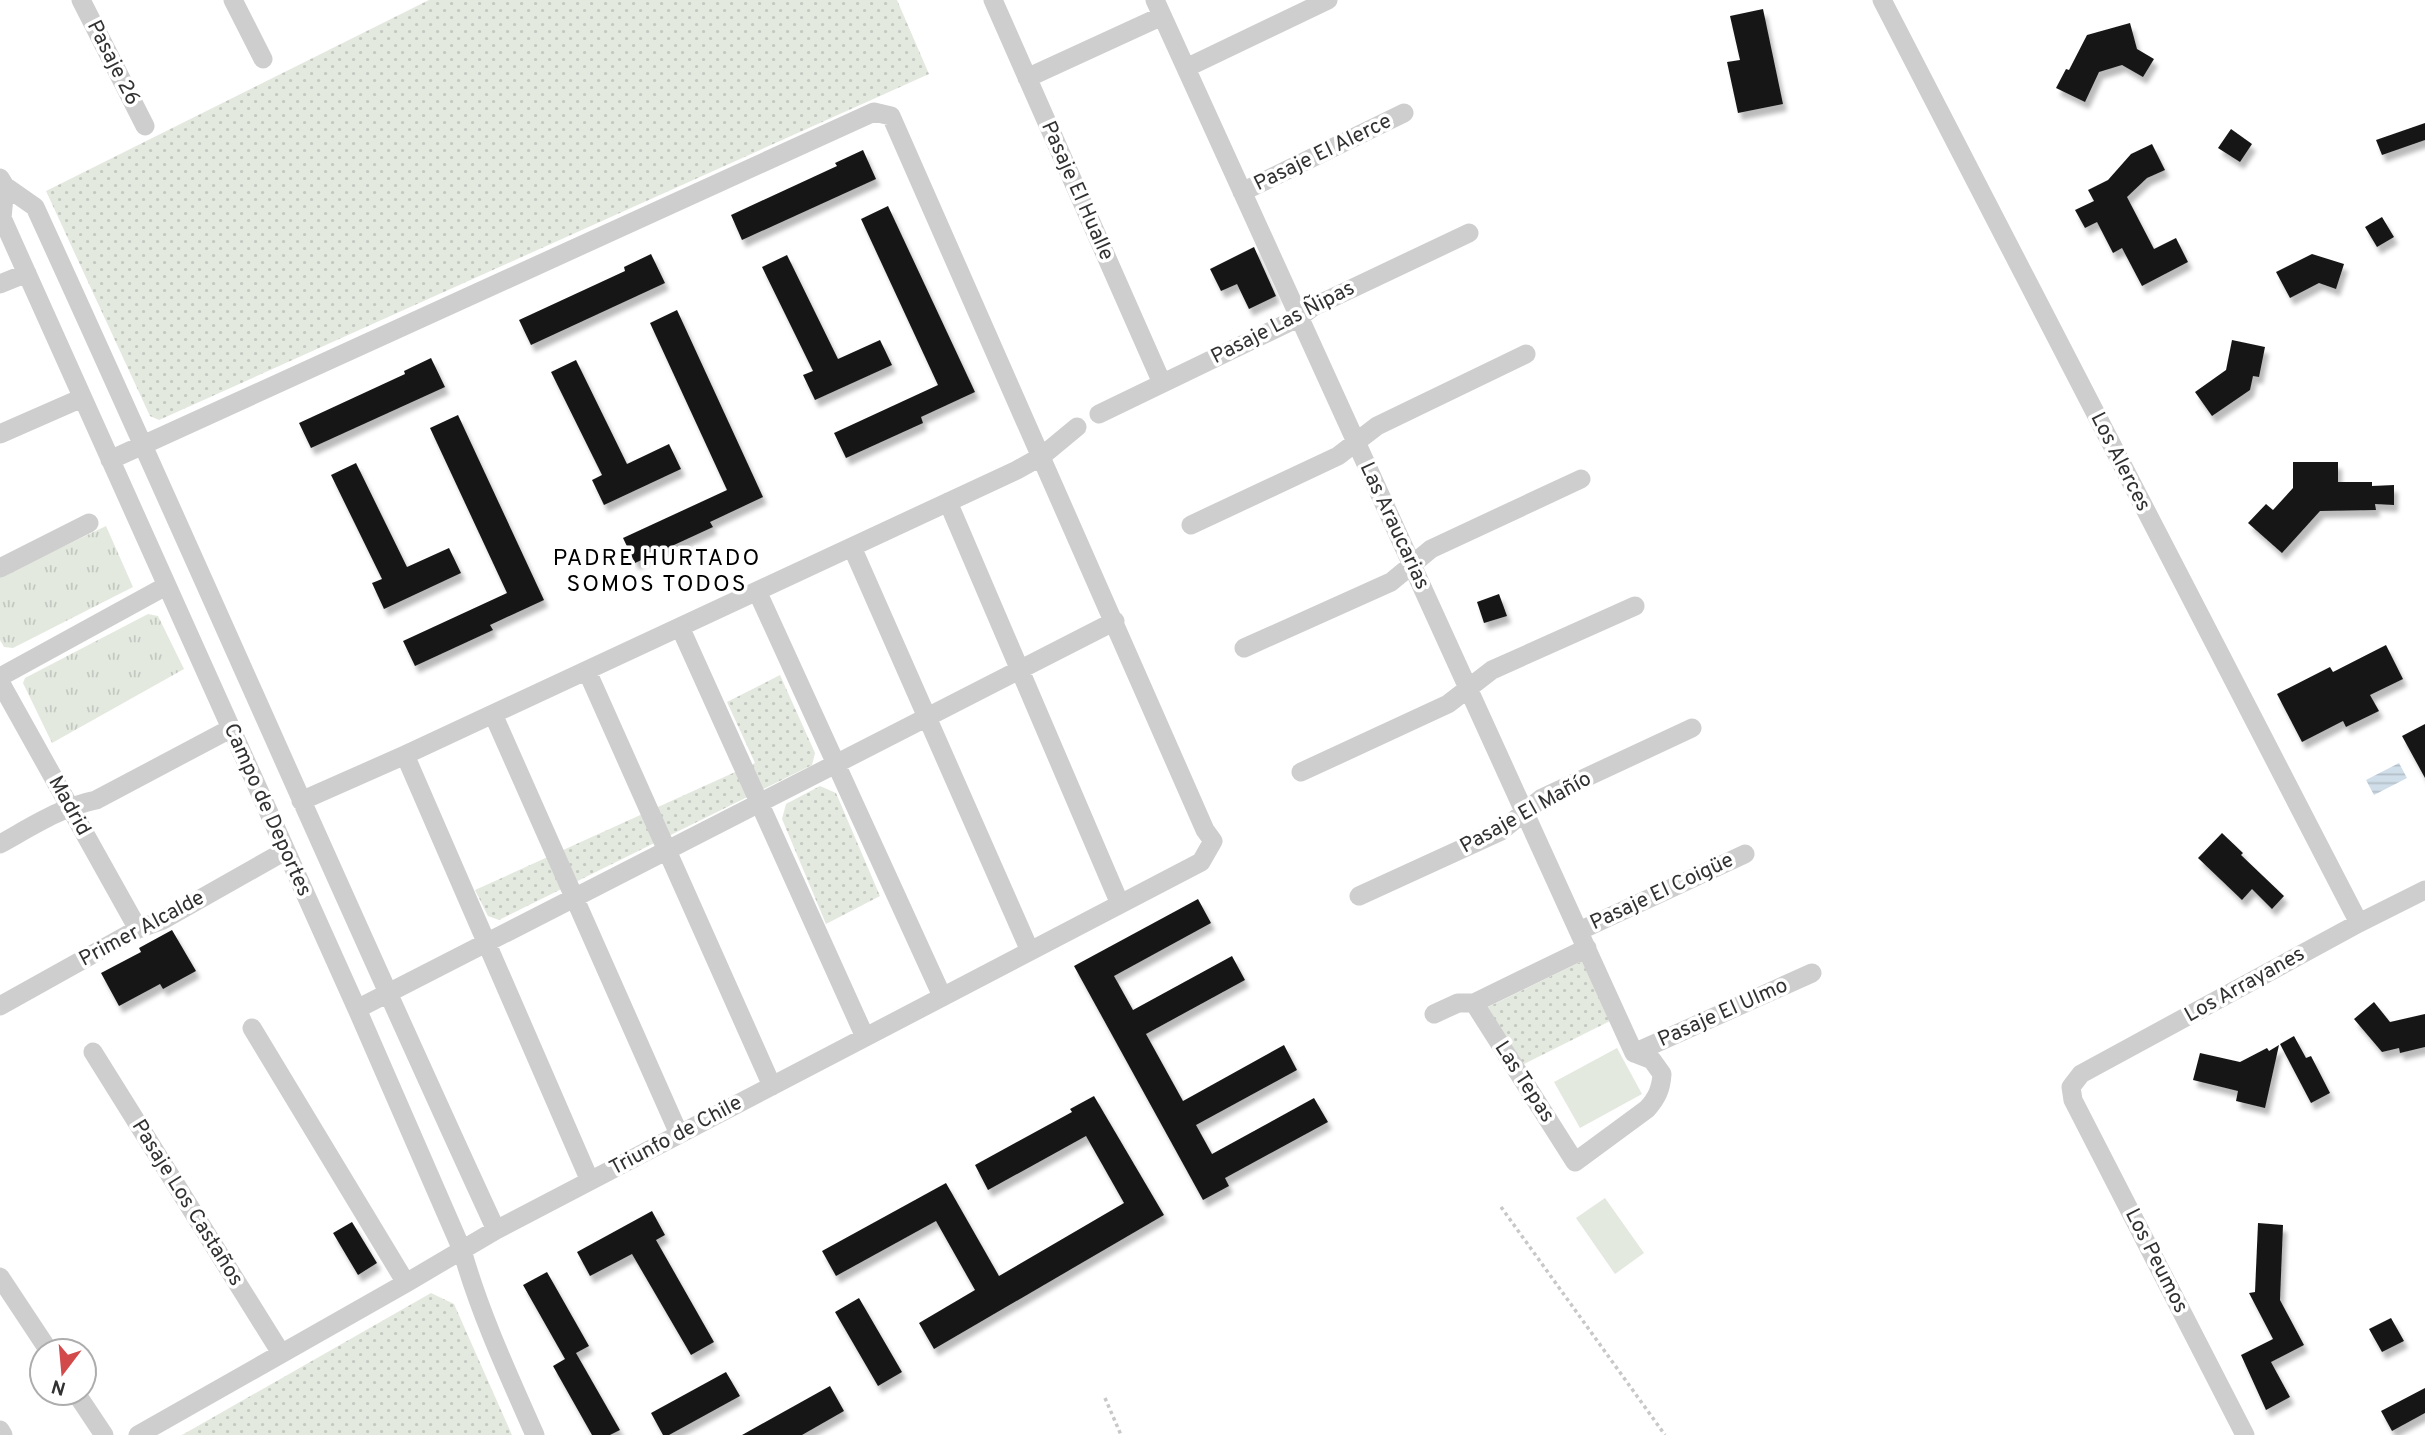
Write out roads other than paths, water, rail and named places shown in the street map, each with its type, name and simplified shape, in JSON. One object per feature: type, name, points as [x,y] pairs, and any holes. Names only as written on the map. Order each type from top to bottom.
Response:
[{"type":"street","name":"Pasaje 26","points":[[81,0],[145,127]]},
{"type":"street","points":[[233,0],[263,59]]},
{"type":"street","name":"Pasaje El Hualle","points":[[993,0],[1162,383]]},
{"type":"street","points":[[1186,68],[1328,0]]},
{"type":"street","name":"Los Alerces","points":[[1882,0],[2359,923]]},
{"type":"street","points":[[1027,78],[1158,8]]},
{"type":"street","name":"Las Araucarias","points":[[1158,8],[1634,1052]]},
{"type":"street","points":[[110,460],[874,112],[891,116],[1115,621],[357,1009]]},
{"type":"street","name":"Pasaje El Alerce","points":[[1242,192],[1404,113]]},
{"type":"street","name":"Campo de Deportes","points":[[2,182],[2,218],[357,1009],[462,1250],[472,1287],[535,1435]]},
{"type":"street","name":"Campo de Deportes","points":[[2,182],[35,207],[144,445],[387,995],[496,1230]]},
{"type":"street","name":"Pasaje Las Ñipas","points":[[1099,414],[1469,233]]},
{"type":"street","points":[[0,284],[27,273]]},
{"type":"street","points":[[1191,525],[1339,456],[1377,426],[1526,354]]},
{"type":"street","points":[[0,434],[82,398]]},
{"type":"street","points":[[302,801],[948,502],[1042,456],[1077,426]]},
{"type":"street","points":[[1244,648],[1391,582],[1431,549],[1581,479]]},
{"type":"street","points":[[948,502],[1120,904]]},
{"type":"street","points":[[0,568],[89,523]]},
{"type":"street","points":[[852,547],[1030,951]]},
{"type":"street","points":[[0,680],[166,586]]},
{"type":"street","points":[[757,591],[942,996]]},
{"type":"street","points":[[1301,772],[1448,704],[1492,670],[1635,606]]},
{"type":"street","name":"Triunfo de Chile","points":[[138,1435],[496,1230],[1201,862],[1213,841],[1205,830],[1115,621]]},
{"type":"street","points":[[680,627],[864,1037]]},
{"type":"street","points":[[587,671],[772,1086]]},
{"type":"street","name":"Madrid","points":[[0,680],[138,929]]},
{"type":"street","points":[[493,714],[679,1134]]},
{"type":"street","name":"Pasaje El Mañío","points":[[1359,896],[1501,831],[1542,799],[1692,728]]},
{"type":"street","points":[[0,844],[55,813],[96,800],[230,729]]},
{"type":"street","points":[[405,755],[590,1181]]},
{"type":"street","name":"Primer Alcalde","points":[[0,1006],[138,929],[163,920],[285,851]]},
{"type":"street","name":"Pasaje El Coigüe","points":[[1434,1014],[1458,1003],[1474,1003],[1583,939],[1745,854]]},
{"type":"street","name":"Los Arrayanes","points":[[2071,1087],[2081,1074],[2425,890]]},
{"type":"street","name":"Pasaje El Ulmo","points":[[1634,1052],[1812,973]]},
{"type":"street","name":"Las Tepas","points":[[1474,1003],[1575,1162],[1647,1109],[1655,1100],[1660,1090],[1662,1074],[1652,1060],[1634,1052]]},
{"type":"street","points":[[252,1028],[406,1283]]},
{"type":"street","name":"Pasaje Los Castaños","points":[[93,1052],[281,1353]]},
{"type":"street","name":"Los Peumos","points":[[2071,1087],[2073,1100],[2245,1435]]},
{"type":"street","points":[[0,1277],[40,1337]]},
{"type":"street","points":[[85,1407],[104,1435]]},
{"type":"street","points":[[0,1430],[3,1435]]},
{"type":"district","name":"PADRE HURTADO SOMOS TODOS","points":[[657,572]]}]
